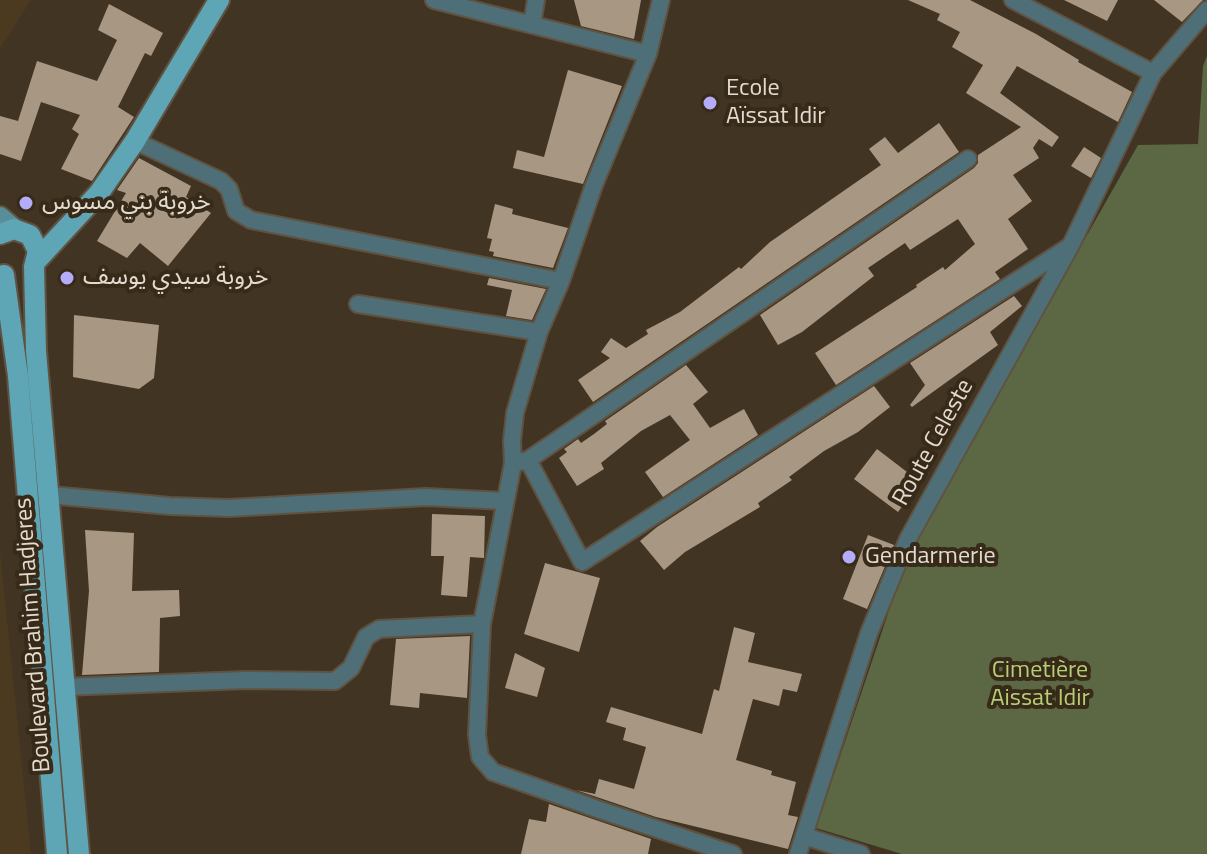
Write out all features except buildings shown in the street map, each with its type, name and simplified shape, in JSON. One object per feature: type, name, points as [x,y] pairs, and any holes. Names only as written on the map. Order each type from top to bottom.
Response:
[{"type":"main road","points":[[2,274],[20,277],[83,211],[135,141],[219,0]]},
{"type":"main road","points":[[11,229],[83,211]]},
{"type":"main road","name":"Boulevard Brahim Hadjeres","points":[[11,229],[36,242],[36,351],[79,854]]},
{"type":"main road","name":"Boulevard Brahim Hadjeres","points":[[2,274],[18,376],[57,854]]},
{"type":"street","points":[[434,0],[456,3],[648,54]]},
{"type":"street","points":[[532,25],[536,0]]},
{"type":"street","points":[[661,0],[648,54],[594,185],[561,281],[539,332],[515,413],[512,441],[520,462],[582,562],[1071,245]]},
{"type":"street","points":[[1013,0],[1153,73]]},
{"type":"street","name":"Route Celeste","points":[[798,854],[869,633],[908,539],[1071,245],[1153,73],[1207,10]]},
{"type":"street","points":[[135,141],[221,181],[229,189],[236,211],[251,220],[561,281]]},
{"type":"street","points":[[733,854],[493,772],[480,757],[477,735],[482,624],[504,501],[520,462],[968,159]]},
{"type":"street","points":[[358,304],[539,332]]},
{"type":"street","points":[[50,495],[229,508],[426,497],[504,501]]},
{"type":"street","points":[[63,687],[246,680],[335,681],[351,668],[366,637],[379,629],[482,624]]},
{"type":"street","points":[[804,836],[861,854]]},
{"type":"shaded area","points":[[0,0],[31,0],[0,48]]},
{"type":"shaded area","points":[[0,551],[31,854],[0,854]]},
{"type":"green space","name":"Cimetière Aissat Idir","points":[[1207,56],[1207,854],[902,854],[816,828],[910,548],[1138,145],[1198,144],[1203,66]]},
{"type":"place","name":"Ecole Aïssat Idir","points":[[710,103]]},
{"type":"place","name":"خروبة بني مسوس","points":[[26,203]]},
{"type":"place","name":"خروبة سيدي يوسف","points":[[67,278]]},
{"type":"place","name":"Gendarmerie","points":[[849,557]]}]
